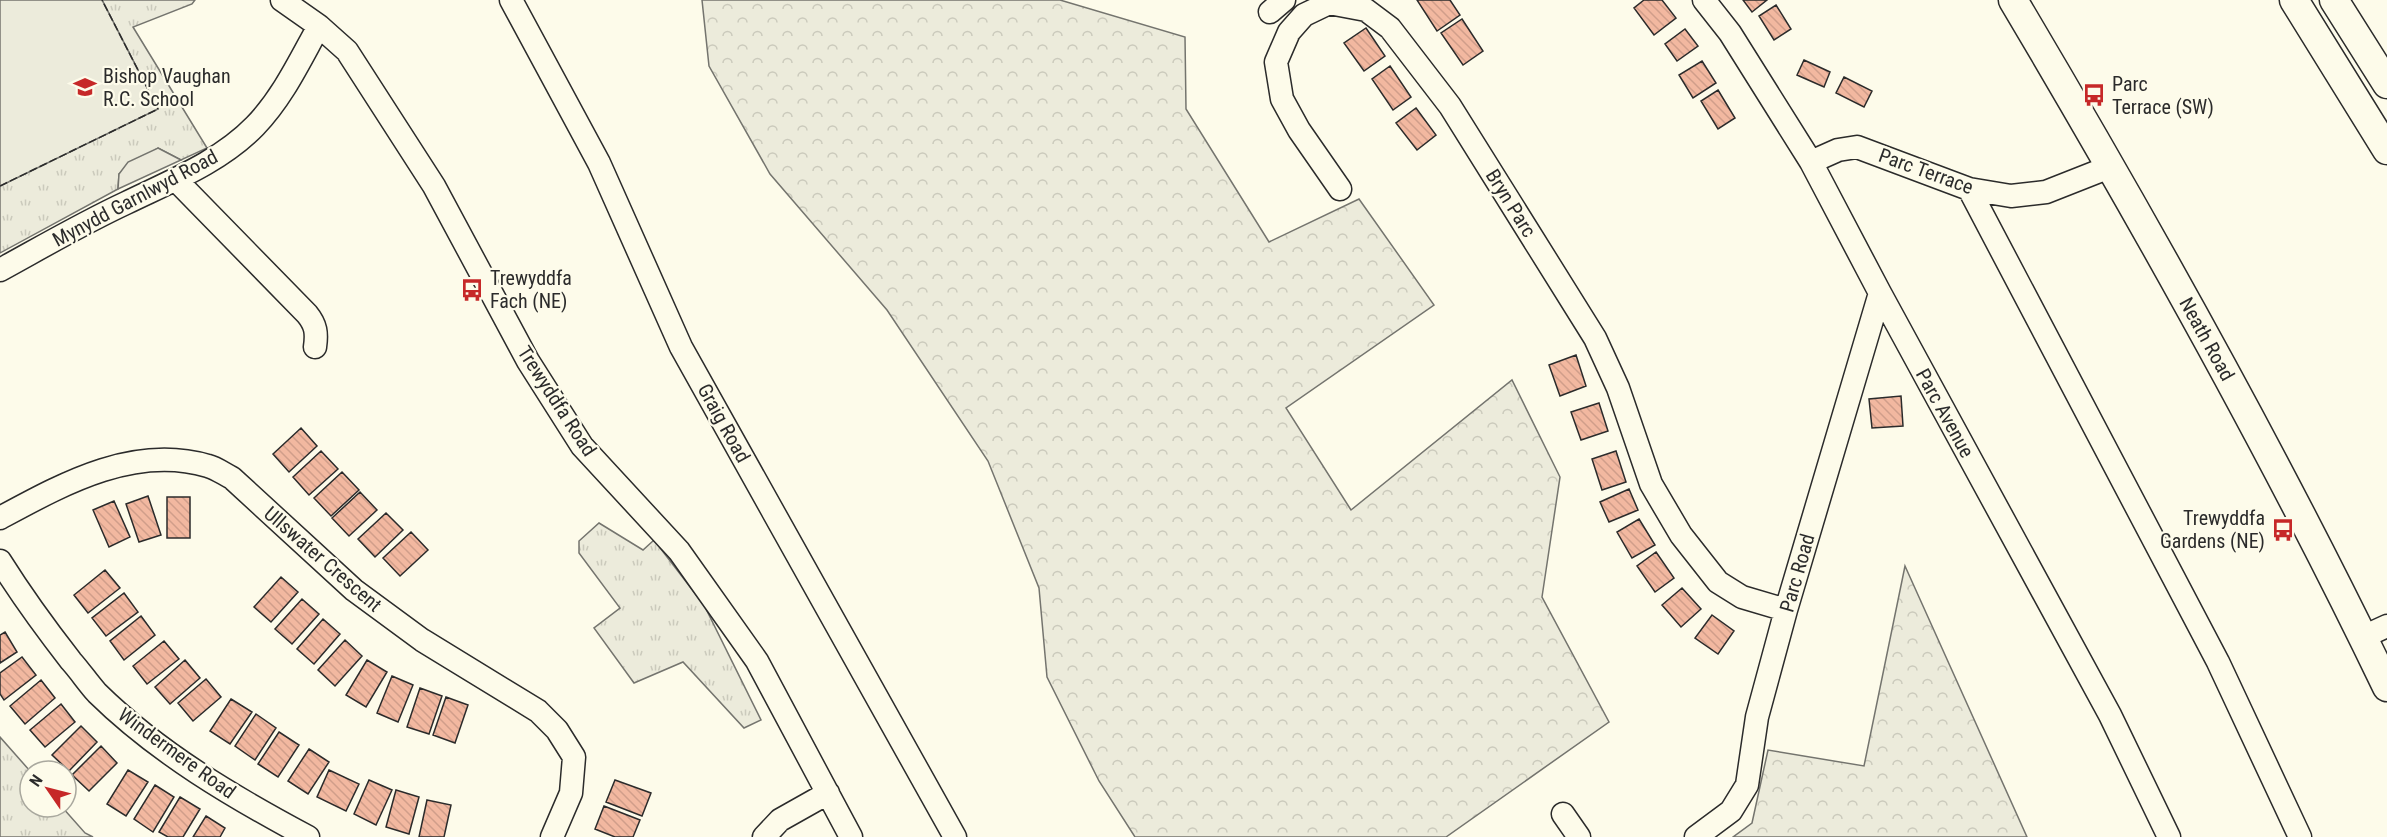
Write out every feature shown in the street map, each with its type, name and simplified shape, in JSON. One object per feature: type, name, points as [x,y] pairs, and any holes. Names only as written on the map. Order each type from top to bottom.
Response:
[{"type":"main road","name":"Neath Road","points":[[2013,0],[2112,166],[2226,374],[2375,632],[2387,687]]},
{"type":"main road","points":[[2294,0],[2387,150]]},
{"type":"main road","points":[[2334,0],[2387,84]]},
{"type":"street","name":"Trewyddfa Road","points":[[282,0],[319,26],[347,51],[434,186],[528,361],[582,446],[679,551],[757,661],[851,837]]},
{"type":"street","name":"Graig Road","points":[[511,0],[599,163],[681,347],[955,837]]},
{"type":"street","name":"Parc Avenue","points":[[1704,0],[1730,33],[1812,162],[1880,294],[2110,715],[2169,837]]},
{"type":"street","name":"Bryn Parc","points":[[1340,189],[1299,130],[1282,99],[1276,62],[1288,32],[1304,15],[1329,3],[1373,5],[1450,106],[1595,338],[1618,388],[1651,484],[1681,535],[1718,582],[1742,597],[1786,610]]},
{"type":"street","name":"Mynydd Garnlwyd Road","points":[[0,270],[124,203],[176,180],[224,152],[254,127],[277,99],[319,26]]},
{"type":"street","name":"Parc Terrace","points":[[1812,162],[1838,150],[1857,147],[1969,189],[2011,196],[2046,192],[2112,166]]},
{"type":"street","points":[[176,180],[308,314],[314,323],[317,335],[315,347]]},
{"type":"street","points":[[1969,189],[2218,662],[2300,837]]},
{"type":"street","name":"Parc Road","points":[[1696,837],[1731,811],[1747,785],[1757,717],[1786,610],[1880,294]]},
{"type":"street","name":"Ullswater Crescent","points":[[0,518],[74,480],[149,459],[183,460],[210,466],[232,478],[354,590],[422,639],[538,711],[557,730],[574,757],[571,793],[552,837]]},
{"type":"street","name":"Windermere Road","points":[[0,561],[53,638],[96,692],[144,734],[199,774],[253,808],[308,837]]},
{"type":"street","points":[[764,837],[780,820],[828,793]]},
{"type":"street","points":[[1563,814],[1579,837]]},
{"type":"green space","points":[[0,0],[102,0],[158,109],[0,186]]},
{"type":"green space","points":[[102,0],[195,0],[192,4],[133,27],[207,148],[181,160],[158,148],[119,174],[118,189],[0,253],[0,186],[158,109]]},
{"type":"green space","points":[[702,0],[1060,0],[1185,37],[1186,109],[1269,242],[1359,199],[1434,305],[1286,408],[1351,510],[1512,380],[1560,477],[1542,597],[1609,722],[1446,837],[1135,837],[1099,781],[1047,677],[1039,588],[988,461],[887,310],[770,174],[709,66]]},
{"type":"green space","points":[[599,523],[643,550],[654,540],[704,605],[761,720],[744,728],[683,662],[634,683],[594,628],[620,608],[579,553],[579,541]]},
{"type":"green space","points":[[1905,566],[2027,837],[1733,837],[1752,823],[1768,750],[1864,766]]},
{"type":"green space","points":[[0,737],[19,759],[18,819],[73,819],[85,833],[93,837],[0,837]]},
{"type":"shaded area","points":[[158,148],[181,160],[118,189],[119,174],[128,162]]},
{"type":"building","points":[[1417,0],[1450,0],[1460,15],[1437,31]]},
{"type":"building","points":[[1644,0],[1662,0],[1676,18],[1654,35],[1634,8]]},
{"type":"building","points":[[1743,0],[1767,0],[1752,12]]},
{"type":"building","points":[[1776,5],[1791,29],[1774,40],[1759,16]]},
{"type":"building","points":[[1462,19],[1483,51],[1463,65],[1441,33]]},
{"type":"building","points":[[1366,28],[1385,56],[1364,71],[1344,43]]},
{"type":"building","points":[[1685,29],[1698,46],[1677,61],[1665,44]]},
{"type":"building","points":[[1804,60],[1830,72],[1824,87],[1797,75]]},
{"type":"building","points":[[1702,61],[1716,83],[1693,98],[1679,75]]},
{"type":"building","points":[[1390,66],[1411,97],[1393,110],[1372,79]]},
{"type":"building","points":[[1844,77],[1872,91],[1864,107],[1836,93]]},
{"type":"building","points":[[1718,90],[1735,118],[1718,129],[1701,101]]},
{"type":"building","points":[[1416,108],[1436,135],[1417,150],[1396,123]]},
{"type":"building","points":[[1576,355],[1586,386],[1560,396],[1549,365]]},
{"type":"building","points":[[1901,396],[1903,426],[1872,428],[1869,399]]},
{"type":"building","points":[[1599,403],[1608,431],[1581,440],[1571,412]]},
{"type":"building","points":[[301,428],[317,446],[289,472],[273,454]]},
{"type":"building","points":[[321,451],[338,469],[309,495],[293,477]]},
{"type":"building","points":[[1616,451],[1626,482],[1602,490],[1592,459]]},
{"type":"building","points":[[342,472],[359,490],[331,516],[314,498]]},
{"type":"building","points":[[1629,489],[1638,510],[1609,522],[1600,502]]},
{"type":"building","points":[[360,492],[377,510],[349,536],[332,518]]},
{"type":"building","points":[[148,496],[161,535],[139,542],[126,504]]},
{"type":"building","points":[[167,497],[190,497],[190,538],[167,538]]},
{"type":"building","points":[[114,501],[130,537],[109,547],[93,510]]},
{"type":"building","points":[[386,513],[403,530],[375,557],[358,539]]},
{"type":"building","points":[[1639,519],[1655,545],[1632,558],[1617,532]]},
{"type":"building","points":[[411,532],[428,550],[400,576],[383,558]]},
{"type":"building","points":[[1656,552],[1674,578],[1655,592],[1637,566]]},
{"type":"building","points":[[105,570],[120,588],[88,613],[74,595]]},
{"type":"building","points":[[281,577],[298,592],[271,622],[254,607]]},
{"type":"building","points":[[1682,588],[1701,609],[1681,627],[1662,605]]},
{"type":"building","points":[[124,593],[138,612],[106,636],[92,618]]},
{"type":"building","points":[[302,599],[319,614],[292,644],[275,629]]},
{"type":"building","points":[[1712,615],[1734,631],[1718,654],[1695,638]]},
{"type":"building","points":[[141,616],[155,635],[124,660],[110,641]]},
{"type":"building","points":[[323,619],[340,634],[314,664],[297,649]]},
{"type":"building","points":[[5,632],[17,652],[0,663],[0,635]]},
{"type":"building","points":[[345,640],[362,656],[335,686],[318,670]]},
{"type":"building","points":[[164,641],[179,659],[147,684],[133,666]]},
{"type":"building","points":[[22,657],[36,675],[4,700],[0,694],[0,673]]},
{"type":"building","points":[[185,660],[200,678],[170,704],[155,687]]},
{"type":"building","points":[[367,660],[387,672],[366,707],[346,695]]},
{"type":"building","points":[[392,676],[413,685],[398,722],[377,713]]},
{"type":"building","points":[[206,679],[221,697],[193,721],[178,703]]},
{"type":"building","points":[[41,680],[55,698],[25,724],[10,706]]},
{"type":"building","points":[[420,688],[442,696],[429,734],[407,727]]},
{"type":"building","points":[[446,697],[468,705],[455,743],[433,735]]},
{"type":"building","points":[[231,699],[252,712],[230,744],[210,731]]},
{"type":"building","points":[[61,704],[75,722],[45,747],[30,730]]},
{"type":"building","points":[[256,714],[276,728],[255,760],[235,746]]},
{"type":"building","points":[[81,726],[97,742],[78,762],[78,759],[56,759],[52,755]]},
{"type":"building","points":[[279,732],[299,745],[278,777],[258,764]]},
{"type":"building","points":[[101,746],[117,763],[89,791],[78,781],[78,769]]},
{"type":"building","points":[[309,749],[329,762],[308,794],[288,781]]},
{"type":"building","points":[[128,770],[148,782],[126,816],[107,804]]},
{"type":"building","points":[[329,770],[359,784],[346,811],[317,797]]},
{"type":"building","points":[[369,780],[392,790],[376,825],[354,814]]},
{"type":"building","points":[[615,780],[651,793],[642,816],[606,802]]},
{"type":"building","points":[[155,785],[174,797],[153,832],[134,819]]},
{"type":"building","points":[[396,790],[419,797],[409,834],[386,827]]},
{"type":"building","points":[[180,797],[200,809],[183,837],[168,837],[159,832]]},
{"type":"building","points":[[427,800],[451,805],[444,837],[419,837]]},
{"type":"building","points":[[604,806],[640,820],[633,837],[615,837],[595,829]]},
{"type":"building","points":[[206,816],[225,828],[220,837],[193,837]]},
{"type":"fence","points":[[0,186],[158,109],[102,0]]},
{"type":"place","name":"Bishop Vaughan R.C. School","points":[[85,87]]},
{"type":"place","name":"Parc Terrace (SW)","points":[[2094,95]]},
{"type":"place","name":"Trewyddfa Fach (NE)","points":[[472,290]]},
{"type":"place","name":"Trewyddfa Gardens (NE)","points":[[2283,530]]}]
